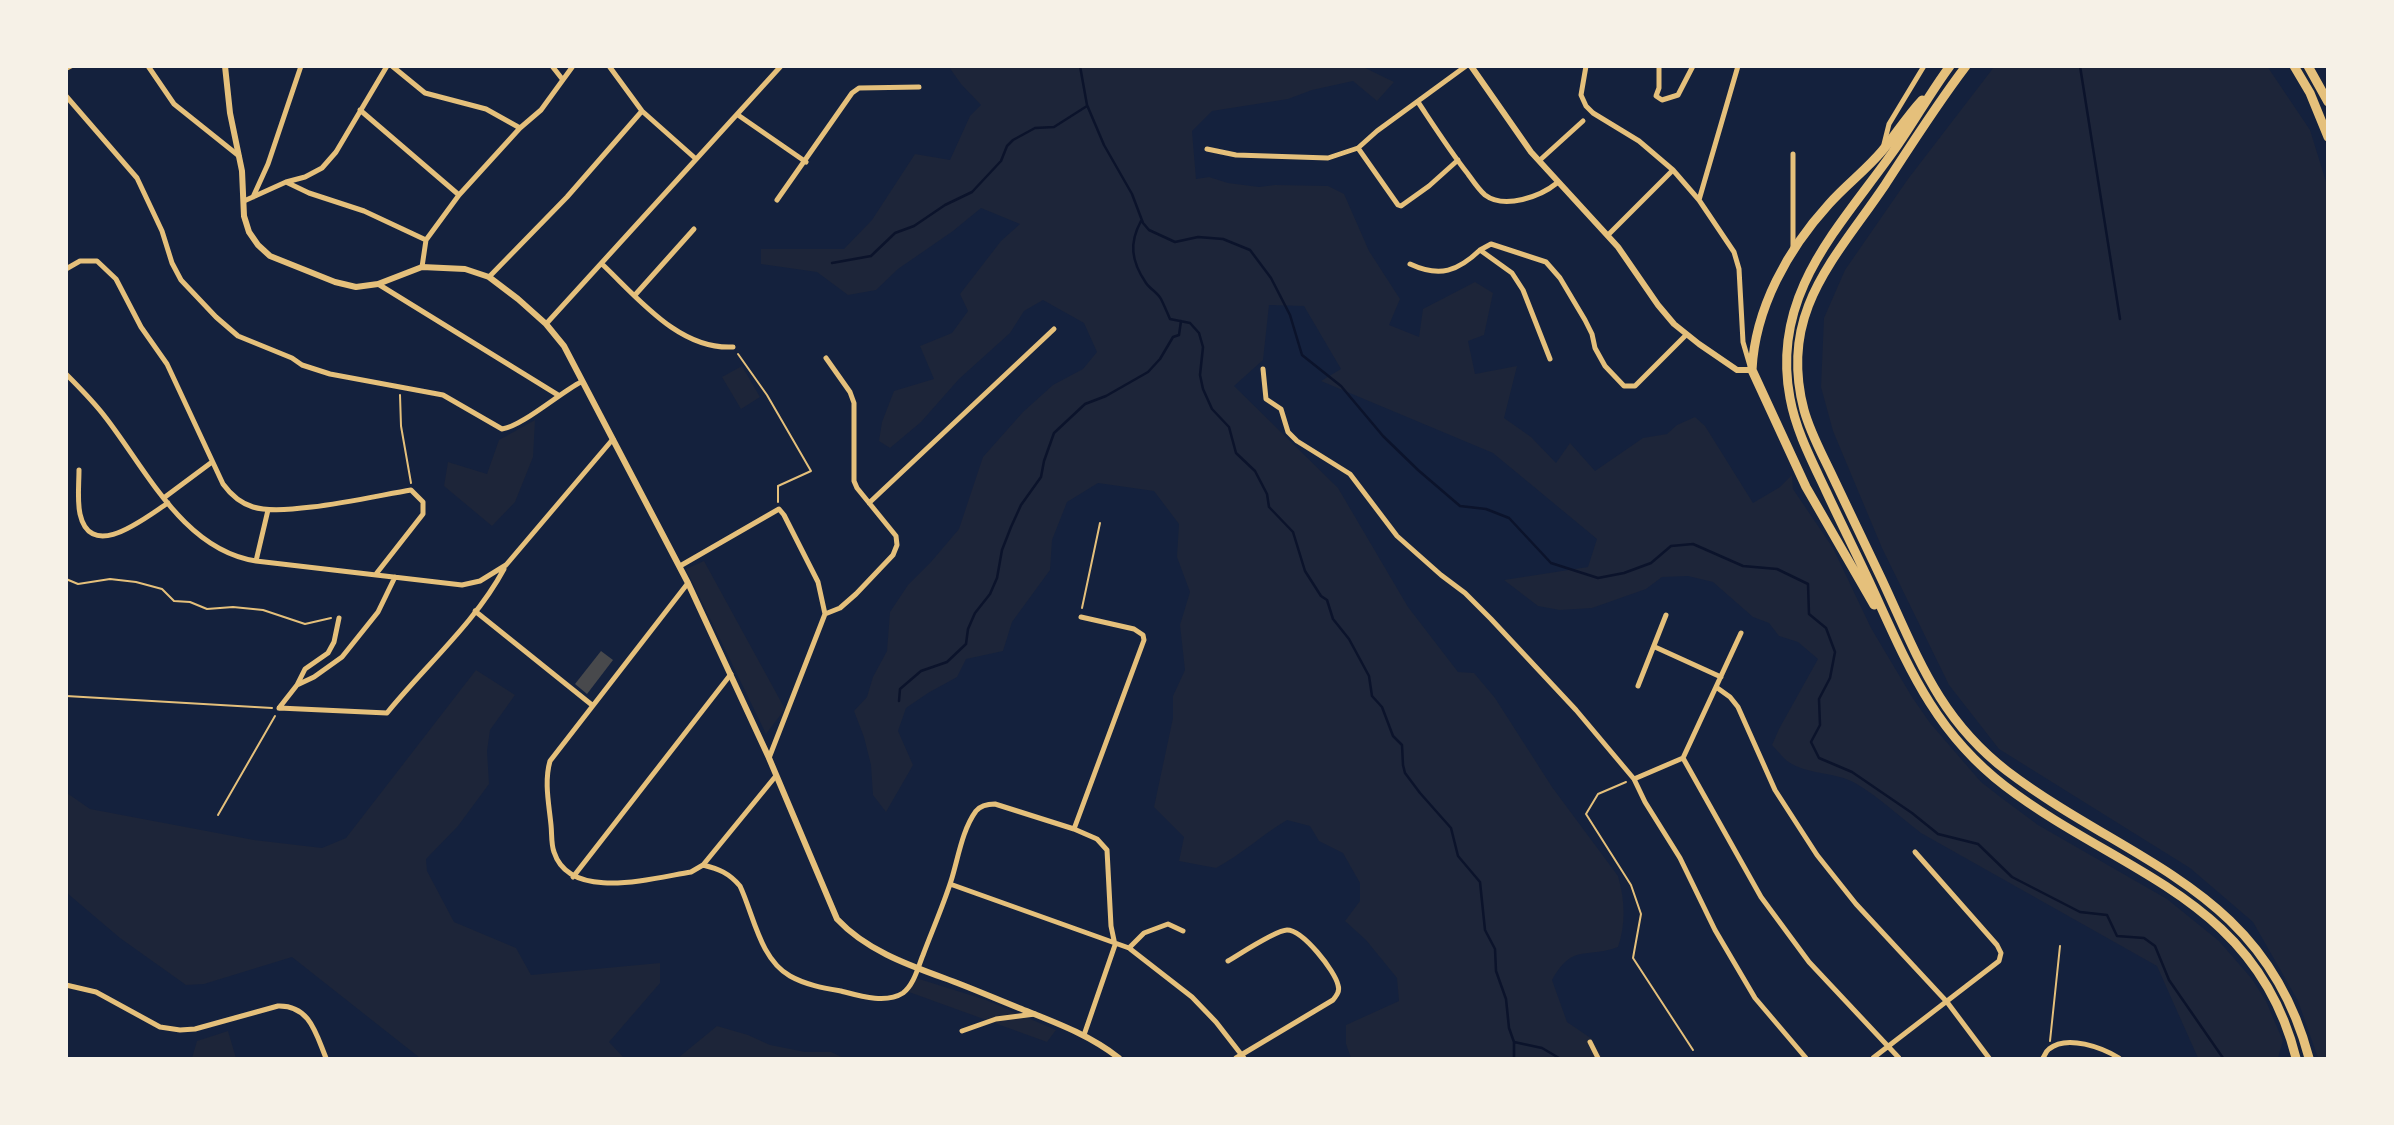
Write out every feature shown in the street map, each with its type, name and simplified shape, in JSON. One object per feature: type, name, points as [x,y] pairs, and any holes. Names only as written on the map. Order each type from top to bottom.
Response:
[{"type":"highway","points":[[1951,66],[1810,269],[1794,308],[1787,350],[1787,383],[1799,430],[1896,639],[1935,714],[1968,753],[2005,787],[2180,895],[2219,927],[2249,962],[2271,995],[2288,1031],[2296,1059]]},
{"type":"highway","points":[[1966,66],[1815,286],[1804,317],[1798,349],[1800,387],[1808,424],[1922,670],[1956,722],[1987,754],[2021,781],[2062,809],[2184,881],[2223,913],[2261,955],[2282,988],[2298,1024],[2309,1059]]},
{"type":"highway","points":[[2294,66],[2310,93],[2328,137]]},
{"type":"highway","points":[[2308,66],[2328,102]]},
{"type":"highway","points":[[1896,639],[1806,487],[1752,370],[1760,319],[1770,293],[1793,253],[1829,205],[1883,150],[1913,110],[1938,83]]},
{"type":"street","points":[[148,66],[174,104],[239,156]]},
{"type":"street","points":[[225,66],[230,113],[239,156],[244,216],[249,232],[270,256],[335,282],[356,287],[378,284],[422,267],[466,269],[489,277],[546,324],[564,346],[680,566],[769,758],[836,919],[869,945],[918,969],[1084,1035],[1119,1059]]},
{"type":"street","points":[[253,197],[268,164],[301,66]]},
{"type":"street","points":[[244,201],[305,177],[322,167],[336,152],[390,66],[425,93],[486,109],[520,128]]},
{"type":"street","points":[[552,66],[563,80]]},
{"type":"street","points":[[422,267],[426,240],[459,195],[520,128],[541,110],[573,66]]},
{"type":"street","points":[[610,66],[642,111],[696,159]]},
{"type":"street","points":[[546,324],[781,66]]},
{"type":"street","points":[[1207,149],[1236,155],[1328,158],[1358,148],[1377,131],[1469,66],[1531,152],[1618,247],[1658,305],[1686,335],[1737,369],[1752,370],[1743,342],[1737,259],[1699,200],[1672,170],[1639,141],[1586,106],[1581,95],[1586,66]]},
{"type":"street","points":[[1659,66],[1659,88],[1656,96],[1662,100],[1678,95],[1693,66]]},
{"type":"street","points":[[1699,200],[1738,66]]},
{"type":"street","points":[[1883,150],[1889,124],[1924,66]]},
{"type":"street","points":[[777,200],[806,162],[838,111],[859,88],[919,87]]},
{"type":"street","points":[[66,96],[137,178],[181,280],[238,336],[292,358],[302,365],[330,374],[443,395],[502,429],[520,422],[582,382]]},
{"type":"street","points":[[1418,102],[1484,194],[1493,200],[1508,201],[1533,196],[1547,191],[1557,183]]},
{"type":"street","points":[[360,110],[459,195]]},
{"type":"street","points":[[489,277],[566,197],[642,111]]},
{"type":"street","points":[[738,115],[806,162]]},
{"type":"street","points":[[1540,160],[1583,121]]},
{"type":"street","points":[[1358,148],[1401,206],[1458,160]]},
{"type":"street","points":[[1793,154],[1793,253]]},
{"type":"street","points":[[1608,235],[1672,170]]},
{"type":"street","points":[[286,183],[364,211],[426,240]]},
{"type":"street","points":[[635,295],[694,229]]},
{"type":"street","points":[[1410,264],[1444,272],[1466,263],[1491,244],[1546,262],[1560,278],[1585,320],[1605,366],[1624,386],[1635,386],[1686,335]]},
{"type":"street","points":[[1480,250],[1512,273],[1523,290],[1550,359]]},
{"type":"street","points":[[66,269],[80,261],[97,261],[116,279],[141,327],[167,364],[212,462],[232,495],[248,506],[268,510],[306,507],[411,490],[423,502],[423,514],[376,574]]},
{"type":"street","points":[[602,264],[677,331],[701,344],[715,348],[733,347]]},
{"type":"street","points":[[378,284],[558,395]]},
{"type":"street","points":[[869,503],[1054,329]]},
{"type":"street","points":[[825,614],[840,608],[856,594],[893,555],[897,545],[895,536],[856,488],[855,403],[826,358]]},
{"type":"street","points":[[1264,369],[1266,399],[1281,410],[1288,432],[1297,441],[1350,474],[1397,536],[1465,593],[1491,619],[1576,710],[1634,779],[1680,858],[1715,930],[1755,998],[1806,1059]]},
{"type":"street","points":[[66,374],[104,415],[166,500],[213,546],[234,556],[256,561],[462,585],[480,581],[506,565]]},
{"type":"street","points":[[279,708],[387,713],[495,587],[506,565],[613,439]]},
{"type":"street","points":[[79,470],[81,517],[84,525],[95,535],[115,536],[166,500],[212,462]]},
{"type":"street","points":[[680,566],[779,509],[818,582],[824,598],[825,614],[769,758]]},
{"type":"street","points":[[256,561],[268,510]]},
{"type":"street","points":[[297,685],[314,677],[342,657],[378,612],[395,577]]},
{"type":"street","points":[[688,583],[550,761],[547,785],[554,852],[573,877],[585,881],[603,883],[691,872],[703,865],[775,777]]},
{"type":"street","points":[[475,611],[592,705]]},
{"type":"street","points":[[1638,686],[1666,615]]},
{"type":"street","points":[[1074,830],[1143,643],[1143,635],[1135,629],[1081,617]]},
{"type":"street","points":[[279,708],[297,685],[305,669],[328,653],[334,642],[339,618]]},
{"type":"street","points":[[1634,779],[1683,758],[1741,633]]},
{"type":"street","points":[[1654,647],[1721,677]]},
{"type":"street","points":[[573,877],[731,674]]},
{"type":"street","points":[[1716,687],[1738,707],[1775,790],[1817,855],[1856,904],[1947,1002],[1989,1059]]},
{"type":"street","points":[[1683,758],[1761,897],[1809,962],[1899,1059]]},
{"type":"street","points":[[703,865],[722,870],[740,886],[768,956],[776,967],[807,984],[870,998],[892,997],[904,992],[911,984],[950,884],[967,830],[976,811],[982,806],[995,804],[1097,839],[1107,850],[1111,926],[1115,945],[1084,1035]]},
{"type":"street","points":[[1873,1059],[1999,961],[2001,953],[1997,945],[1915,852]]},
{"type":"street","points":[[950,884],[1129,948],[1192,997],[1216,1022],[1240,1057],[1333,1000],[1338,993],[1339,987],[1320,954],[1297,933],[1289,930],[1278,933],[1228,961]]},
{"type":"street","points":[[1129,948],[1144,933],[1168,924],[1183,931]]},
{"type":"street","points":[[66,985],[96,992],[160,1027],[180,1030],[195,1029],[278,1006],[290,1006],[311,1021],[326,1059]]},
{"type":"street","points":[[962,1031],[996,1020],[1035,1014]]},
{"type":"street","points":[[1590,1042],[1598,1059]]},
{"type":"street","points":[[2043,1059],[2049,1049],[2065,1043],[2098,1048],[2119,1059]]},
{"type":"path","points":[[66,70],[74,66]]},
{"type":"path","points":[[733,347],[767,395],[811,471],[778,486],[779,509]]},
{"type":"path","points":[[400,387],[401,426],[411,490]]},
{"type":"path","points":[[1081,617],[1100,523]]},
{"type":"path","points":[[66,579],[78,584],[110,579],[136,582],[162,589],[174,601],[190,602],[207,609],[233,607],[263,610],[305,624],[339,618]]},
{"type":"path","points":[[66,696],[279,708],[218,815]]},
{"type":"path","points":[[1634,779],[1598,794],[1586,814],[1631,885],[1641,914],[1633,958],[1693,1050]]},
{"type":"path","points":[[2049,1049],[2060,946]]},
{"type":"shaded area","points":[[1361,66],[1394,82],[1377,101],[1353,81],[1312,90],[1288,99],[1212,111],[1192,131],[1196,179],[1209,177],[1228,183],[1259,187],[1328,186],[1344,194],[1369,251],[1400,299],[1389,325],[1419,337],[1423,309],[1475,282],[1493,293],[1484,335],[1468,341],[1475,374],[1517,366],[1504,418],[1531,437],[1556,463],[1570,443],[1595,471],[1643,438],[1667,434],[1677,425],[1695,417],[1705,426],[1753,503],[1780,487],[1792,475],[1793,489],[1833,548],[1871,628],[1930,723],[1981,782],[2003,799],[2038,825],[2167,899],[2219,941],[2252,979],[2266,1001],[2283,1041],[2278,1058],[2198,1058],[2157,966],[1921,833],[1881,800],[1855,783],[1800,768],[1786,760],[1772,745],[1818,659],[1798,642],[1779,636],[1769,623],[1753,617],[1713,582],[1688,576],[1662,577],[1646,589],[1592,608],[1560,610],[1538,606],[1504,580],[1588,567],[1597,539],[1493,453],[1321,381],[1341,369],[1304,306],[1269,305],[1263,360],[1234,386],[1338,488],[1408,607],[1458,672],[1474,673],[1495,698],[1552,787],[1618,876],[1624,912],[1618,947],[1573,956],[1552,980],[1567,1022],[1592,1039],[1602,1058],[1351,1058],[1346,1044],[1346,1025],[1399,1001],[1397,978],[1366,940],[1345,921],[1360,901],[1360,883],[1343,853],[1319,841],[1310,826],[1287,820],[1216,868],[1179,861],[1184,837],[1154,807],[1173,718],[1173,696],[1185,670],[1180,625],[1190,592],[1177,557],[1179,524],[1154,491],[1098,483],[1067,502],[1052,540],[1050,570],[1012,622],[1003,651],[966,659],[957,677],[906,708],[898,731],[913,765],[886,812],[873,795],[871,765],[854,711],[867,697],[873,677],[887,651],[890,612],[908,585],[959,529],[983,457],[1023,412],[1053,385],[1083,369],[1097,352],[1084,323],[1043,300],[1024,311],[1010,333],[959,379],[921,422],[890,448],[879,441],[882,422],[894,391],[934,379],[920,346],[952,333],[968,311],[960,294],[1001,241],[1020,224],[981,208],[898,269],[876,290],[848,295],[817,272],[761,264],[761,249],[844,249],[872,220],[915,154],[950,160],[970,116],[981,105],[949,67]]},
{"type":"shaded area","points":[[2267,66],[2310,130],[2327,185],[2327,1058],[2318,1058],[2298,1001],[2253,922],[2190,868],[1999,749],[1949,685],[1882,548],[1833,431],[1821,387],[1824,318],[1845,270],[1908,179],[1994,67]]},
{"type":"shaded area","points":[[742,366],[760,397],[741,409],[722,377]]},
{"type":"shaded area","points":[[535,420],[533,457],[515,502],[492,526],[444,486],[448,462],[487,474],[499,440]]},
{"type":"shaded area","points":[[704,561],[785,709],[766,734],[686,569]]},
{"type":"shaded area","points":[[476,670],[515,695],[490,730],[487,751],[489,784],[458,826],[426,859],[427,871],[454,922],[516,948],[531,975],[660,963],[660,983],[609,1042],[624,1058],[420,1058],[292,957],[204,984],[186,985],[120,938],[67,893],[67,793],[90,809],[254,840],[322,848],[346,838]]},
{"type":"shaded area","points":[[916,978],[986,1000],[1056,1030],[1047,1042],[909,992]]},
{"type":"shaded area","points":[[717,1026],[770,1045],[805,1052],[831,1052],[844,1058],[678,1058]]},
{"type":"shaded area","points":[[228,1031],[236,1058],[192,1058],[197,1041]]},
{"type":"building","points":[[601,651],[613,660],[587,694],[575,684]]},
{"type":"waterway","points":[[1080,66],[1087,105],[1104,145],[1149,230],[1175,242],[1198,237],[1223,239],[1250,250],[1271,278],[1290,315],[1302,355],[1341,386],[1383,436],[1460,506],[1486,509],[1509,518],[1551,563],[1598,578],[1624,573],[1651,563],[1671,546],[1693,544],[1743,566],[1777,569],[1808,584],[1809,614],[1826,628],[1835,652],[1830,678],[1819,699],[1820,725],[1811,742],[1819,758],[1852,772],[1938,834],[1978,844],[2012,877],[2080,912],[2107,915],[2117,936],[2144,938],[2155,946],[2169,980],[2223,1058]]},
{"type":"waterway","points":[[2080,66],[2120,319]]},
{"type":"waterway","points":[[832,263],[871,256],[895,233],[914,226],[945,205],[972,192],[1001,161],[1007,146],[1013,140],[1035,128],[1054,127],[1087,106]]},
{"type":"waterway","points":[[1141,221],[1133,244],[1141,275],[1158,294],[1170,319],[1190,323],[1199,333],[1203,347],[1200,375],[1212,409],[1229,427],[1236,453],[1255,471],[1267,494],[1269,507],[1293,532],[1305,571],[1321,596],[1327,600],[1333,619],[1349,639],[1369,676],[1372,696],[1382,707],[1393,736],[1402,745],[1405,773],[1451,828],[1458,856],[1480,882],[1485,930],[1495,949],[1496,971],[1506,999],[1509,1028],[1514,1042],[1514,1058]]},
{"type":"waterway","points":[[899,701],[900,689],[921,671],[947,662],[966,644],[968,629],[975,613],[990,594],[997,578],[1002,550],[1011,527],[1021,505],[1041,477],[1054,433],[1085,404],[1106,396],[1148,372],[1160,359],[1173,337],[1179,335],[1181,321]]},
{"type":"waterway","points":[[1514,1042],[1542,1048],[1559,1058]]}]
